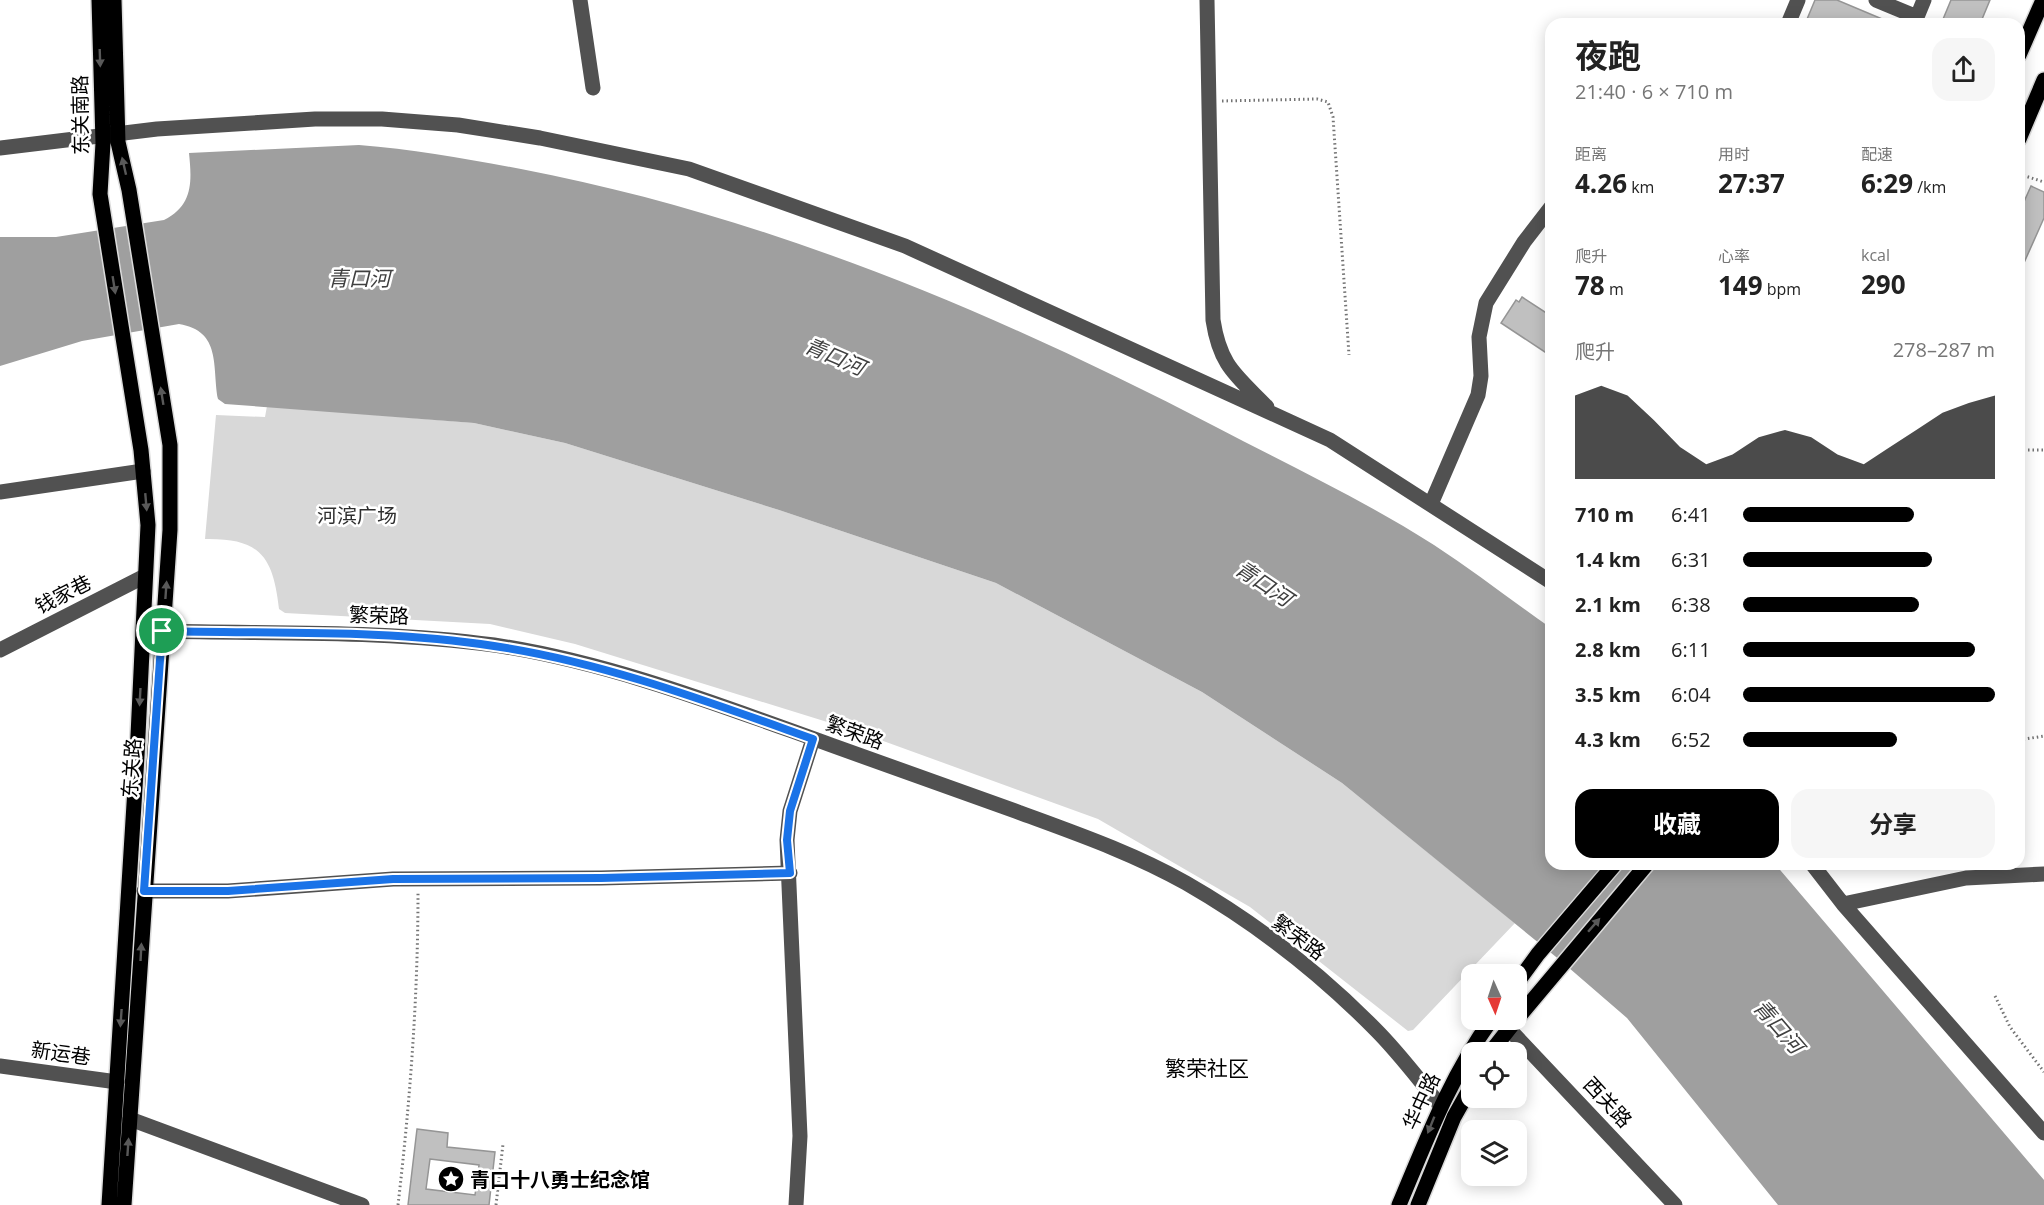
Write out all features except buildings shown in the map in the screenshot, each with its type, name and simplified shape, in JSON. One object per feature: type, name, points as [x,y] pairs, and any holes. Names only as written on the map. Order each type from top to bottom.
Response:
[{"type":"main road","name":"东关南路","points":[[99,0],[102,135],[100,194],[123,341]]},
{"type":"main road","name":"东关南路","points":[[114,0],[118,134],[152,334]]},
{"type":"main road","points":[[2025,41],[2043,0]]},
{"type":"main road","points":[[2025,125],[2044,80]]},
{"type":"main road","name":"东关路","points":[[124,1205],[170,530],[170,446],[152,334]]},
{"type":"main road","name":"东关路","points":[[109,1205],[148,525],[143,471],[123,341]]},
{"type":"main road","points":[[1527,969],[1611,870]]},
{"type":"main road","points":[[1527,1006],[1556,969],[1642,870]]},
{"type":"main road","name":"华中路","points":[[1398,1205],[1440,1105],[1469,1051],[1484,1030]]},
{"type":"main road","points":[[1499,1042],[1508,1030]]},
{"type":"main road","name":"华中路","points":[[1419,1205],[1461,1105]]},
{"type":"street","points":[[580,0],[593,88]]},
{"type":"street","points":[[1208,0],[1213,320],[1217,344],[1226,365],[1276,415]]},
{"type":"street","points":[[1790,18],[1798,0]]},
{"type":"street","points":[[1876,0],[1917,17],[1924,0]]},
{"type":"street","points":[[0,148],[102,135],[315,119],[428,122],[540,138],[689,169],[905,246],[1276,415],[1346,449],[1545,578]]},
{"type":"street","points":[[1431,504],[1478,395],[1479,336],[1486,303],[1524,242],[1545,215]]},
{"type":"street","points":[[0,492],[143,471]]},
{"type":"street","name":"钱家巷","points":[[0,650],[146,576]]},
{"type":"street","name":"繁荣路","points":[[162,631],[412,637],[493,645],[581,663],[813,739],[1064,828],[1134,856],[1188,884],[1262,934],[1335,990],[1378,1032],[1440,1105]]},
{"type":"street","points":[[796,1205],[800,1136],[787,840],[790,811],[813,739]]},
{"type":"street","points":[[1817,870],[1843,904],[2044,1133]]},
{"type":"street","points":[[144,891],[228,891],[418,879],[601,878],[790,873]]},
{"type":"street","points":[[1843,904],[1966,878],[2044,874]]},
{"type":"street","name":"西关路","points":[[1520,1030],[1676,1205]]},
{"type":"street","name":"新运巷","points":[[0,1066],[117,1082]]},
{"type":"street","points":[[130,1119],[362,1205]]},
{"type":"path","points":[[1209,101],[1317,99],[1328,102],[1333,117],[1349,356]]},
{"type":"path","points":[[2025,176],[2044,182]]},
{"type":"path","points":[[2025,450],[2044,450]]},
{"type":"path","points":[[2025,739],[2044,736]]},
{"type":"path","points":[[398,1205],[418,943],[418,879]]},
{"type":"path","points":[[1995,996],[2010,1027],[2044,1071]]},
{"type":"path","points":[[496,1205],[503,1144]]},
{"type":"green space","name":"河滨广场","points":[[267,406],[474,423],[565,443],[779,510],[996,583],[1202,692],[1342,783],[1515,923],[1476,964],[1461,964],[1461,980],[1413,1030],[1408,1031],[1250,907],[1098,819],[853,730],[575,644],[490,624],[285,613],[279,609],[273,576],[260,554],[239,542],[205,539],[216,415],[265,417]]},
{"type":"water","name":"青口河","points":[[359,145],[400,149],[521,169],[612,189],[702,213],[878,272],[964,307],[1133,385],[1381,513],[1464,565],[1545,624],[1545,870],[1780,870],[2044,1180],[2044,1205],[1778,1205],[1627,1018],[1561,961],[1342,783],[1202,692],[996,583],[779,510],[565,443],[474,423],[225,404],[218,399],[209,342],[193,328],[179,324],[82,341],[0,366],[0,237],[56,237],[164,220],[181,207],[188,192],[189,153]]},
{"type":"place","name":"青口十八勇士纪念馆","points":[[451,1179]]},
{"type":"district","name":"繁荣社区","points":[[1207,1068]]},
{"type":"route","points":[[162,631],[412,637],[493,645],[581,663],[626,676],[813,739],[790,811],[787,840],[790,873],[601,878],[393,879],[228,891],[144,891],[162,631]]}]
